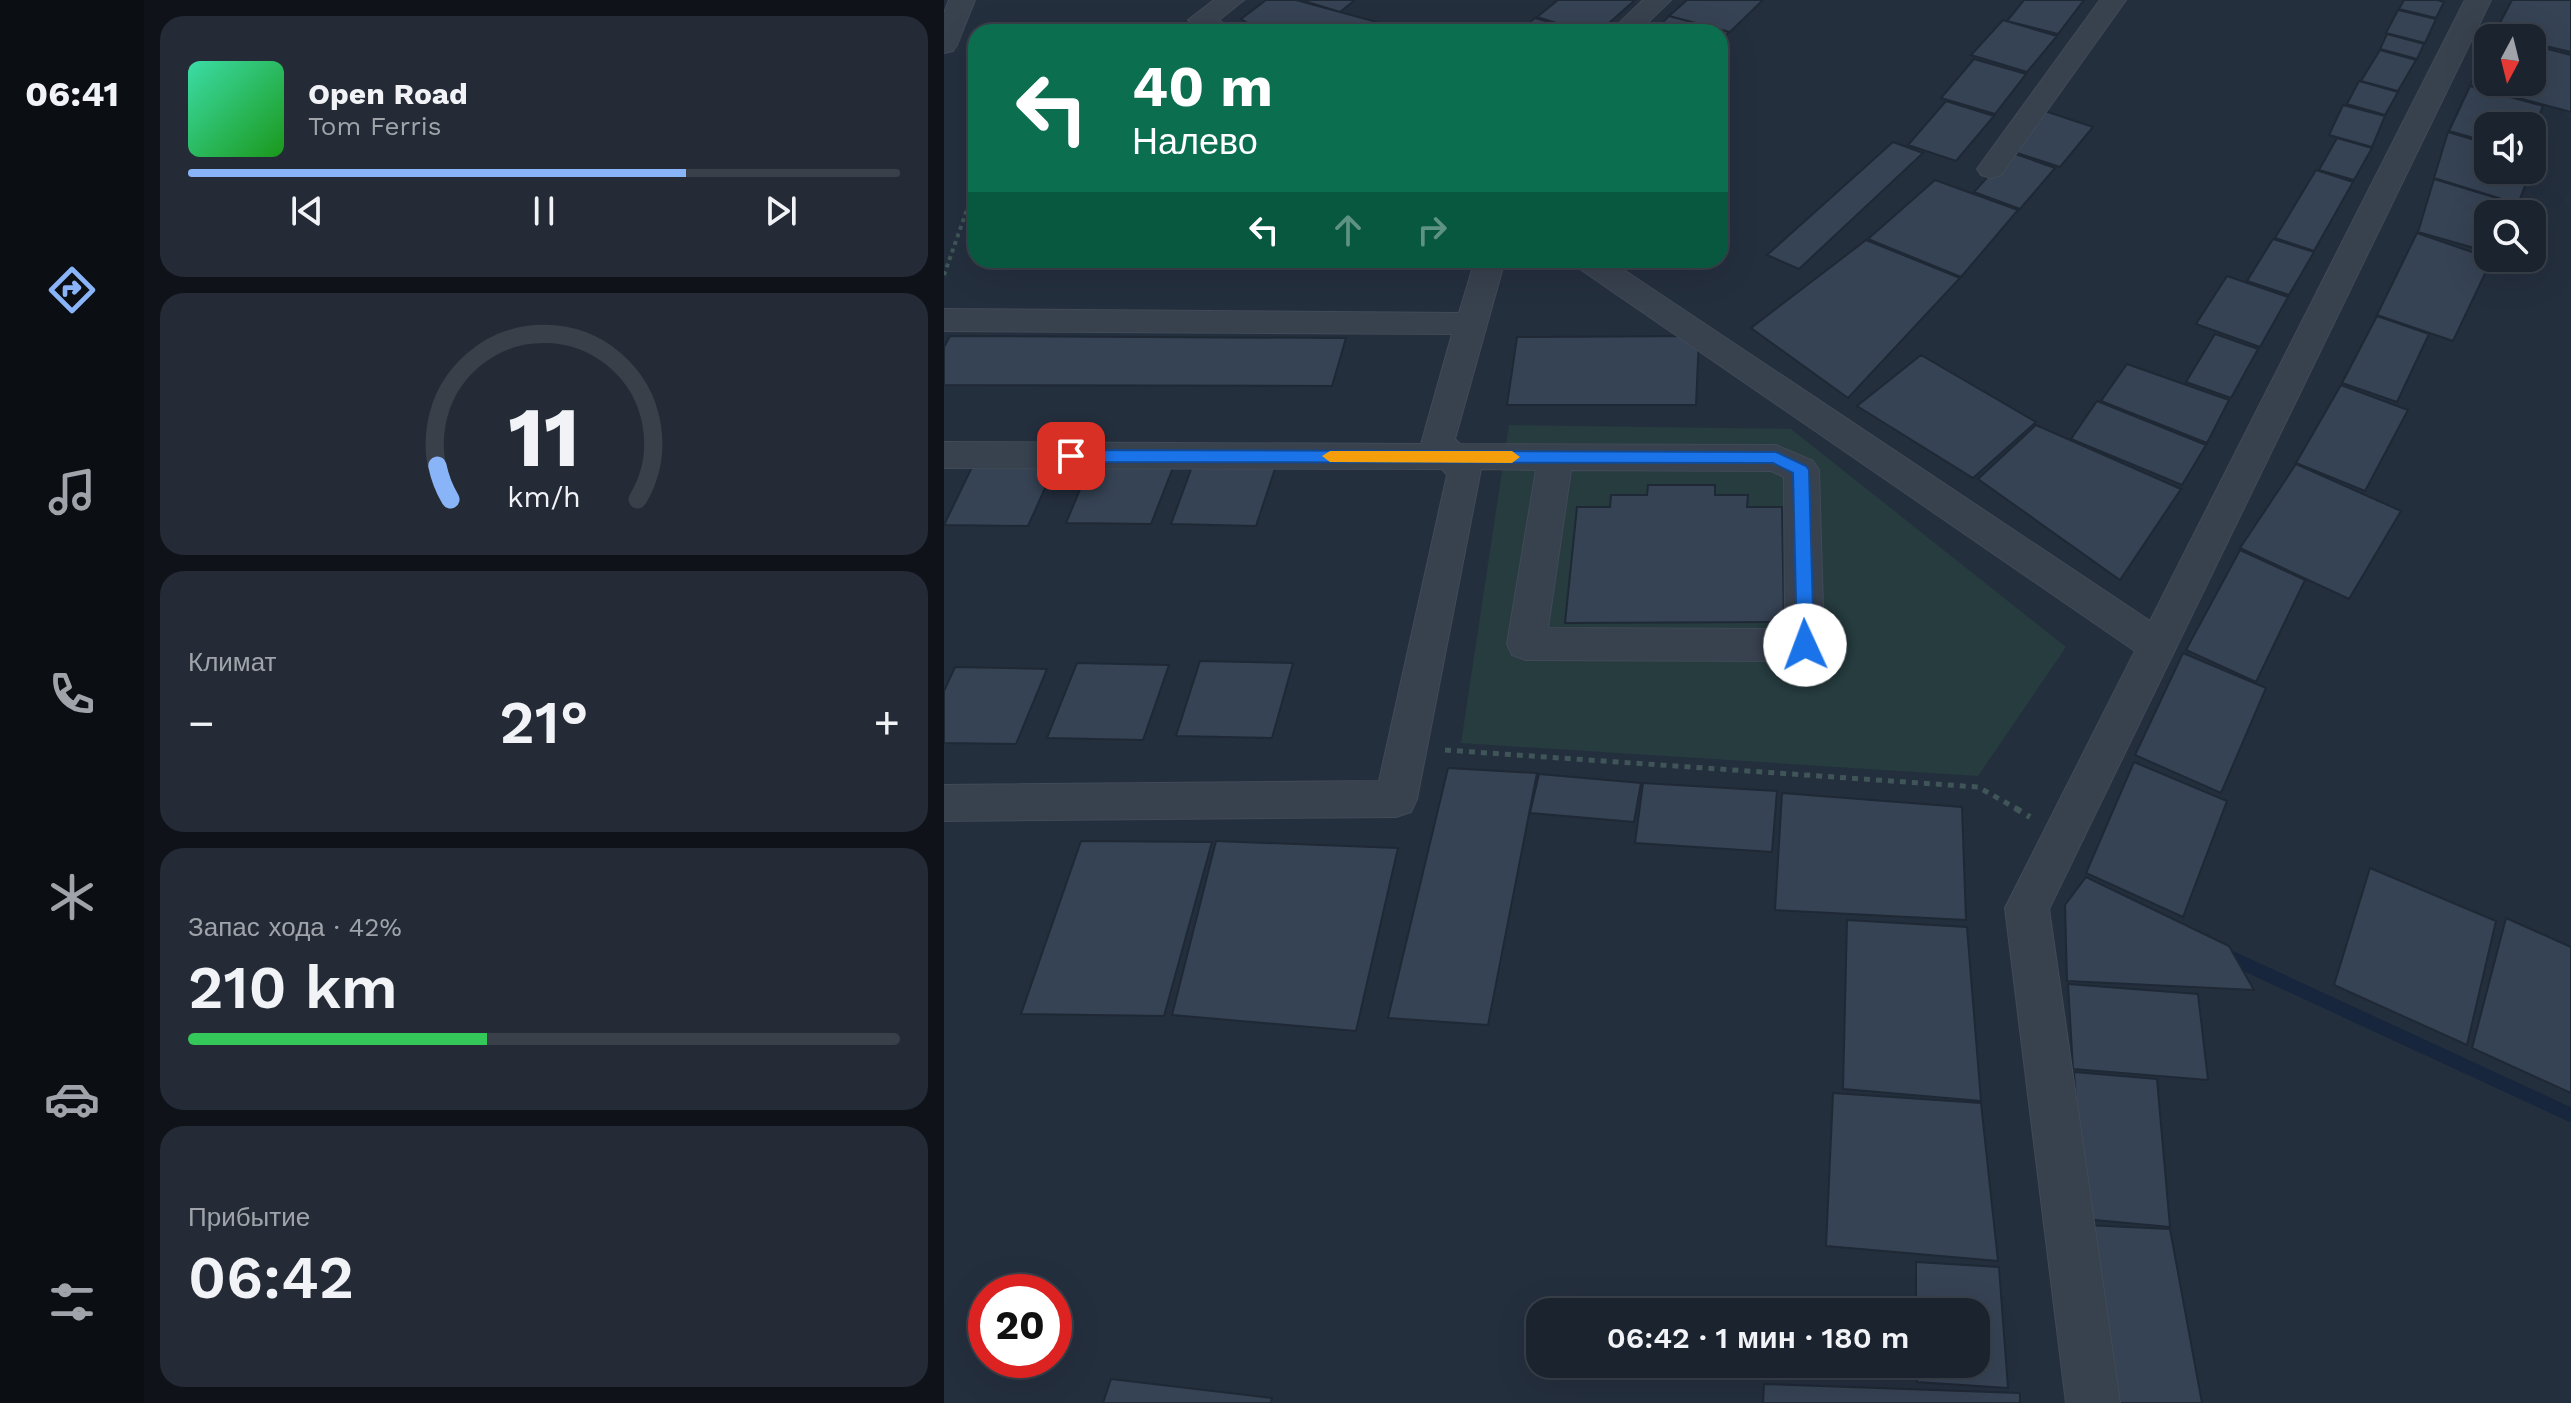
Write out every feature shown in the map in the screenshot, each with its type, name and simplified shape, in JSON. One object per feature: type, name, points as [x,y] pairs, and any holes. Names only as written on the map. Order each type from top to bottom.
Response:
[{"type":"street","points":[[944,45],[962,0]]},
{"type":"street","points":[[1208,24],[1201,20],[1231,0]]},
{"type":"street","points":[[1632,24],[1658,0]]},
{"type":"street","points":[[1991,169],[2113,0]]},
{"type":"street","points":[[2093,1403],[2027,908],[2478,0]]},
{"type":"street","points":[[944,803],[1396,799],[1465,472],[1437,442],[1488,268]]},
{"type":"street","points":[[1600,268],[2158,646]]},
{"type":"street","points":[[944,320],[1473,324]]},
{"type":"street","points":[[944,455],[1556,457],[1776,458],[1801,470],[1805,645],[1526,644],[1556,457]]},
{"type":"path","points":[[944,275],[968,207]]},
{"type":"path","points":[[1408,748],[1978,787],[2063,837]]},
{"type":"green space","points":[[1509,425],[1791,429],[2066,647],[1978,776],[1461,743]]},
{"type":"building","points":[[1266,0],[1296,0],[1384,24],[1249,24],[1241,19]]},
{"type":"building","points":[[1301,0],[1355,0],[1340,12]]},
{"type":"building","points":[[1558,0],[1635,0],[1608,24],[1560,24],[1537,17]]},
{"type":"building","points":[[1687,0],[1763,0],[1730,32],[1728,24],[1700,24],[1669,16]]},
{"type":"building","points":[[2024,0],[2084,0],[2058,34],[2007,21]]},
{"type":"building","points":[[2404,0],[2444,2],[2436,18],[2399,9]]},
{"type":"building","points":[[2512,0],[2571,0],[2571,52],[2546,46],[2546,24],[2499,24]]},
{"type":"building","points":[[2398,10],[2436,19],[2425,43],[2386,33]]},
{"type":"building","points":[[1669,16],[1699,24],[1661,24]]},
{"type":"building","points":[[1535,18],[1556,24],[1528,24]]},
{"type":"building","points":[[2003,20],[2057,36],[2027,72],[1971,55]]},
{"type":"building","points":[[2387,34],[2424,44],[2417,59],[2380,49]]},
{"type":"building","points":[[2546,49],[2571,55],[2571,112],[2511,96],[2546,96]]},
{"type":"building","points":[[2380,50],[2416,60],[2398,91],[2361,81]]},
{"type":"building","points":[[1974,59],[2026,74],[1995,114],[1941,98]]},
{"type":"building","points":[[2359,81],[2398,92],[2385,115],[2347,104]]},
{"type":"building","points":[[2470,86],[2474,87],[2474,96],[2506,96],[2543,106],[2541,112],[2474,112],[2474,138],[2449,131]]},
{"type":"building","points":[[1946,101],[1994,116],[1956,161],[1908,145]]},
{"type":"building","points":[[2343,105],[2385,116],[2372,147],[2329,135]]},
{"type":"building","points":[[2045,111],[2093,127],[2060,167],[2011,151]]},
{"type":"building","points":[[2448,132],[2474,140],[2474,184],[2526,184],[2520,200],[2505,200],[2434,178]]},
{"type":"building","points":[[2337,138],[2372,148],[2354,180],[2319,170]]},
{"type":"building","points":[[1893,142],[1923,153],[1799,269],[1767,255]]},
{"type":"building","points":[[2010,152],[2055,168],[2020,209],[1974,192]]},
{"type":"building","points":[[2316,170],[2353,182],[2314,251],[2275,238]]},
{"type":"building","points":[[2434,179],[2503,200],[2474,200],[2474,248],[2418,232]]},
{"type":"building","points":[[1935,180],[2018,210],[1961,277],[1868,239]]},
{"type":"building","points":[[2417,233],[2474,253],[2474,272],[2486,272],[2453,341],[2377,315]]},
{"type":"building","points":[[2273,239],[2314,252],[2289,295],[2247,281]]},
{"type":"building","points":[[1866,240],[1960,278],[1848,398],[1751,328]]},
{"type":"building","points":[[2227,276],[2288,297],[2260,347],[2196,324]]},
{"type":"building","points":[[2377,316],[2429,334],[2397,402],[2342,383]]},
{"type":"building","points":[[2215,334],[2258,349],[2231,398],[2186,382]]},
{"type":"building","points":[[950,336],[1346,338],[1332,386],[944,385],[944,347]]},
{"type":"building","points":[[1699,336],[1696,405],[1507,405],[1517,337]]},
{"type":"building","points":[[1921,355],[2036,422],[1973,478],[1857,406]]},
{"type":"building","points":[[2127,364],[2229,400],[2207,443],[2101,401]]},
{"type":"building","points":[[2341,385],[2408,410],[2365,491],[2296,463]]},
{"type":"building","points":[[2097,401],[2206,445],[2182,485],[2071,439]]},
{"type":"building","points":[[2036,425],[2181,489],[2120,580],[1978,479]]},
{"type":"building","points":[[1091,463],[1174,465],[1151,524],[1066,523]]},
{"type":"building","points":[[1193,464],[1276,466],[1256,526],[1171,524]]},
{"type":"building","points":[[2296,464],[2401,511],[2349,599],[2240,548]]},
{"type":"building","points":[[973,465],[1055,466],[1028,526],[944,525]]},
{"type":"building","points":[[1648,485],[1715,485],[1715,495],[1748,495],[1747,507],[1782,507],[1784,622],[1565,623],[1577,507],[1610,507],[1611,495],[1647,495]]},
{"type":"building","points":[[2240,550],[2305,580],[2256,682],[2186,650]]},
{"type":"building","points":[[2183,653],[2266,688],[2221,793],[2135,755]]},
{"type":"building","points":[[1200,661],[1293,663],[1272,738],[1176,736]]},
{"type":"building","points":[[1077,663],[1169,665],[1143,740],[1047,738]]},
{"type":"building","points":[[955,667],[1047,669],[1016,744],[944,743],[944,691]]},
{"type":"building","points":[[2134,762],[2227,801],[2183,917],[2086,873]]},
{"type":"building","points":[[1448,768],[1537,773],[1488,1025],[1388,1018]]},
{"type":"building","points":[[1539,774],[1641,783],[1634,822],[1530,813]]},
{"type":"building","points":[[1643,783],[1777,791],[1772,852],[1635,843]]},
{"type":"building","points":[[1782,793],[1962,807],[1966,920],[1775,910]]},
{"type":"building","points":[[1081,841],[1212,842],[1164,1016],[1021,1014]]},
{"type":"building","points":[[1216,841],[1398,848],[1356,1031],[1172,1015]]},
{"type":"building","points":[[2370,868],[2496,921],[2467,1045],[2334,985]]},
{"type":"building","points":[[2086,877],[2229,946],[2254,990],[2067,981],[2065,905]]},
{"type":"building","points":[[2506,918],[2571,947],[2571,1093],[2472,1048]]},
{"type":"building","points":[[1847,920],[1967,927],[1981,1101],[1843,1089]]},
{"type":"building","points":[[2068,984],[2198,994],[2208,1080],[2073,1069]]},
{"type":"building","points":[[2074,1072],[2157,1079],[2170,1227],[2084,1219]]},
{"type":"building","points":[[1833,1093],[1981,1103],[1998,1261],[1826,1246]]},
{"type":"building","points":[[2085,1225],[2170,1229],[2202,1403],[2108,1403]]},
{"type":"building","points":[[1916,1262],[1999,1267],[2008,1388],[1917,1382],[1917,1378],[1990,1378],[1990,1298],[1916,1298]]},
{"type":"building","points":[[1111,1379],[1272,1398],[1271,1403],[1103,1403]]},
{"type":"building","points":[[1764,1384],[2020,1393],[2020,1403],[1763,1403]]},
{"type":"waterway","points":[[2223,954],[2571,1115]]},
{"type":"slow traffic","points":[[1330,456],[1512,457]]},
{"type":"route","points":[[1071,456],[1776,458],[1801,470],[1805,645]]}]
